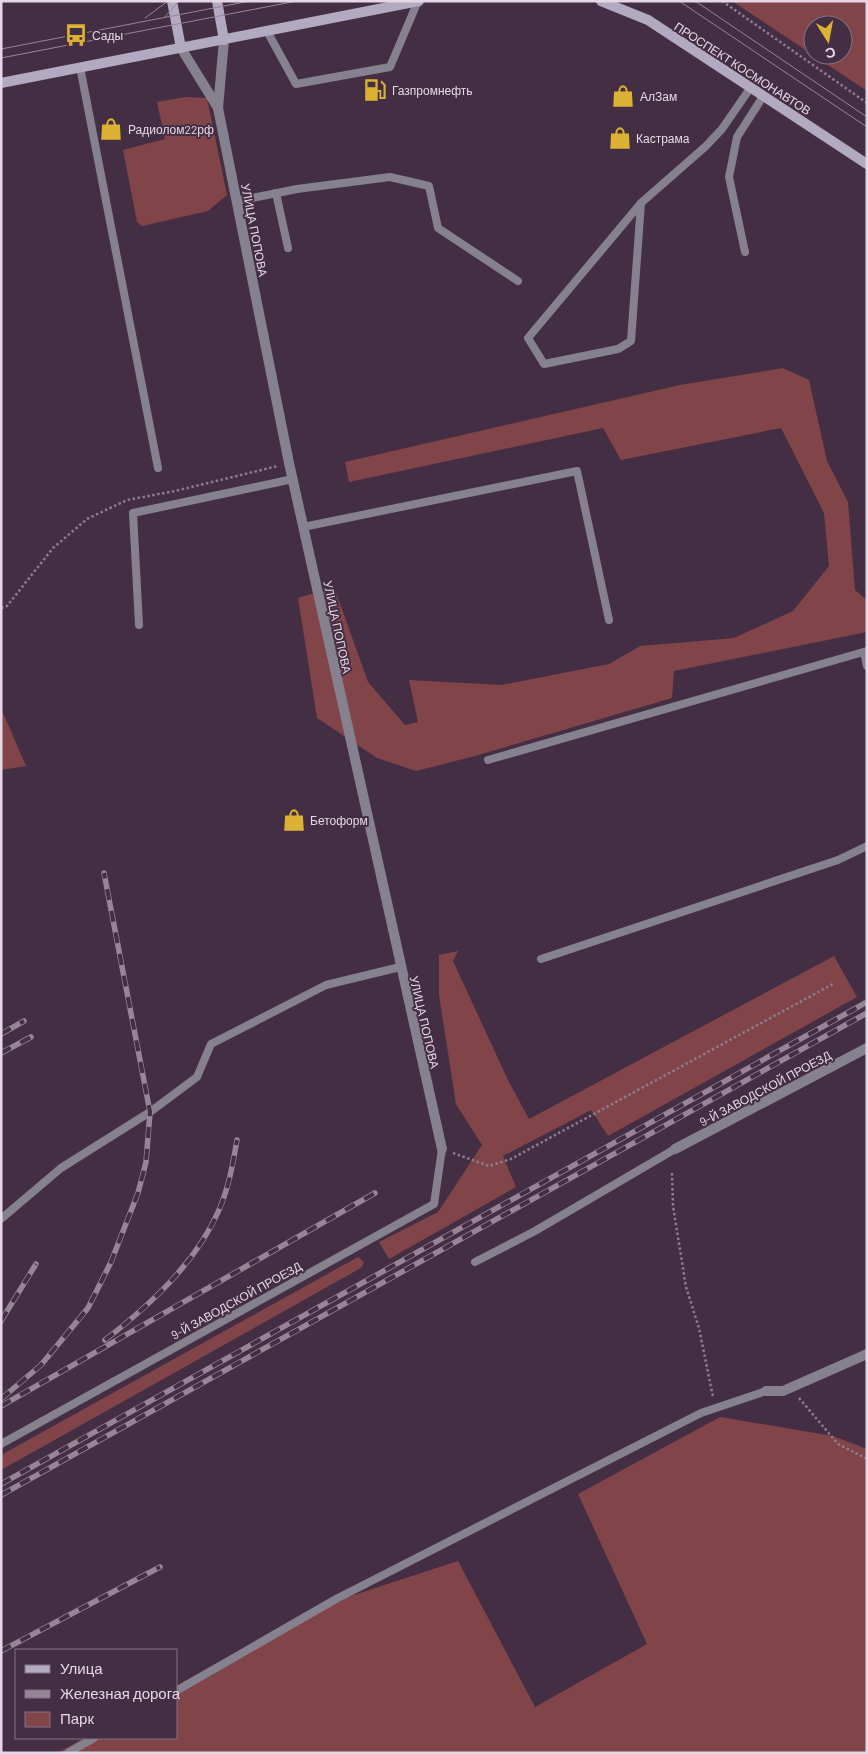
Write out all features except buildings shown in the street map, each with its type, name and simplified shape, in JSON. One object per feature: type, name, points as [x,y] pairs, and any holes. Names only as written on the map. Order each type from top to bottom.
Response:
[{"type":"main road","name":"УЛИЦА ПОПОВА","points":[[172,1],[181,48]]},
{"type":"main road","name":"УЛИЦА ПОПОВА","points":[[216,1],[224,40]]},
{"type":"main road","points":[[1,83],[418,1]]},
{"type":"main road","name":"ПРОСПЕКТ КОСМОНАВТОВ","points":[[601,1],[648,20],[867,164]]},
{"type":"street","name":"УЛИЦА ПОПОВА","points":[[224,40],[218,108],[292,479],[442,1149]]},
{"type":"street","name":"УЛИЦА ПОПОВА","points":[[181,48],[218,108]]},
{"type":"street","name":"9-Й ЗАВОДСКОЙ ПРОЕЗД","points":[[675,1150],[867,1048]]},
{"type":"street","points":[[766,1391],[783,1391],[867,1354]]},
{"type":"lane","points":[[267,31],[296,84],[390,67],[418,1]]},
{"type":"lane","points":[[80,67],[158,468]]},
{"type":"lane","points":[[641,203],[631,341],[618,349],[544,364],[528,338],[641,203],[706,146],[722,129],[751,87]]},
{"type":"lane","points":[[745,252],[729,177],[737,137],[764,95]]},
{"type":"lane","points":[[237,201],[276,193],[390,178],[429,186],[438,228],[518,281]]},
{"type":"lane","points":[[276,193],[288,248]]},
{"type":"lane","points":[[303,527],[577,471],[610,620]]},
{"type":"lane","points":[[139,625],[133,513],[292,479]]},
{"type":"lane","points":[[488,760],[865,651],[867,666]]},
{"type":"lane","points":[[541,959],[838,860],[867,846]]},
{"type":"lane","points":[[1,1219],[61,1168],[150,1112],[197,1077],[210,1044],[326,985],[400,967]]},
{"type":"lane","name":"9-Й ЗАВОДСКОЙ ПРОЕЗД","points":[[1,1444],[434,1204],[442,1149]]},
{"type":"lane","points":[[474,1262],[535,1231],[675,1150]]},
{"type":"lane","points":[[178,1690],[336,1599],[700,1412],[766,1391]]},
{"type":"lane","points":[[68,1753],[92,1739]]},
{"type":"path","points":[[722,1],[867,103]]},
{"type":"path","points":[[442,1149],[489,1166],[511,1159],[833,984]]},
{"type":"path","points":[[672,1174],[673,1206],[686,1287],[698,1328],[715,1403],[718,1407]]},
{"type":"path","points":[[783,1391],[801,1398],[838,1444],[867,1459]]},
{"type":"green space","points":[[732,1],[867,1],[867,91],[828,65],[853,65],[853,15],[803,15],[803,48]]},
{"type":"green space","points":[[186,97],[207,98],[227,195],[208,211],[142,226],[137,222],[123,150],[165,139],[157,102]]},
{"type":"green space","points":[[783,368],[809,380],[827,461],[848,502],[855,590],[867,600],[867,632],[674,671],[672,698],[475,756],[416,771],[377,758],[317,718],[298,598],[334,587],[368,682],[405,725],[418,722],[409,680],[501,685],[609,664],[640,646],[734,638],[793,611],[829,566],[824,513],[781,428],[621,460],[603,428],[349,482],[345,462],[680,385]]},
{"type":"green space","points":[[1,708],[26,766],[1,770]]},
{"type":"green space","points":[[458,951],[453,961],[508,1080],[529,1119],[834,956],[857,997],[608,1136],[591,1110],[503,1156],[516,1187],[389,1259],[379,1242],[438,1212],[482,1145],[456,1104],[439,995],[439,955]]},
{"type":"green space","points":[[358,1257],[364,1262],[362,1267],[352,1273],[1,1470],[1,1455]]},
{"type":"green space","points":[[720,1417],[833,1436],[867,1449],[867,1753],[57,1753],[82,1739],[178,1739],[178,1685],[320,1606],[458,1561],[535,1707],[647,1644],[578,1494]]},
{"type":"tram line","points":[[145,18],[168,1]]},
{"type":"tram line","points":[[164,18],[179,1]]},
{"type":"tram line","points":[[1,49],[250,1]]},
{"type":"tram line","points":[[1,58],[297,1]]},
{"type":"tram line","points":[[679,1],[867,127]]},
{"type":"tram line","points":[[695,1],[867,117]]},
{"type":"railway","points":[[1,1399],[41,1365],[88,1308],[111,1262],[138,1193],[146,1162],[150,1112],[104,873]]},
{"type":"railway","points":[[1,1484],[867,1002]]},
{"type":"railway","points":[[1,1495],[867,1013]]},
{"type":"railway","points":[[1,1034],[24,1021]]},
{"type":"railway","points":[[1,1053],[31,1037]]},
{"type":"railway","points":[[105,1340],[155,1297],[198,1248],[219,1210],[230,1175],[237,1140]]},
{"type":"railway","points":[[1,1406],[375,1193]]},
{"type":"railway","points":[[1,1321],[36,1264]]},
{"type":"railway","points":[[1,1651],[160,1567]]},
{"type":"place","name":"Сады","points":[[76,35]]},
{"type":"place","name":"Газпромнефть","points":[[375,90]]},
{"type":"place","name":"АлЗам","points":[[623,96]]},
{"type":"place","name":"Радиолом22рф","points":[[111,129]]},
{"type":"place","name":"Кастрама","points":[[620,138]]},
{"type":"place","name":"Бетоформ","points":[[294,820]]}]
